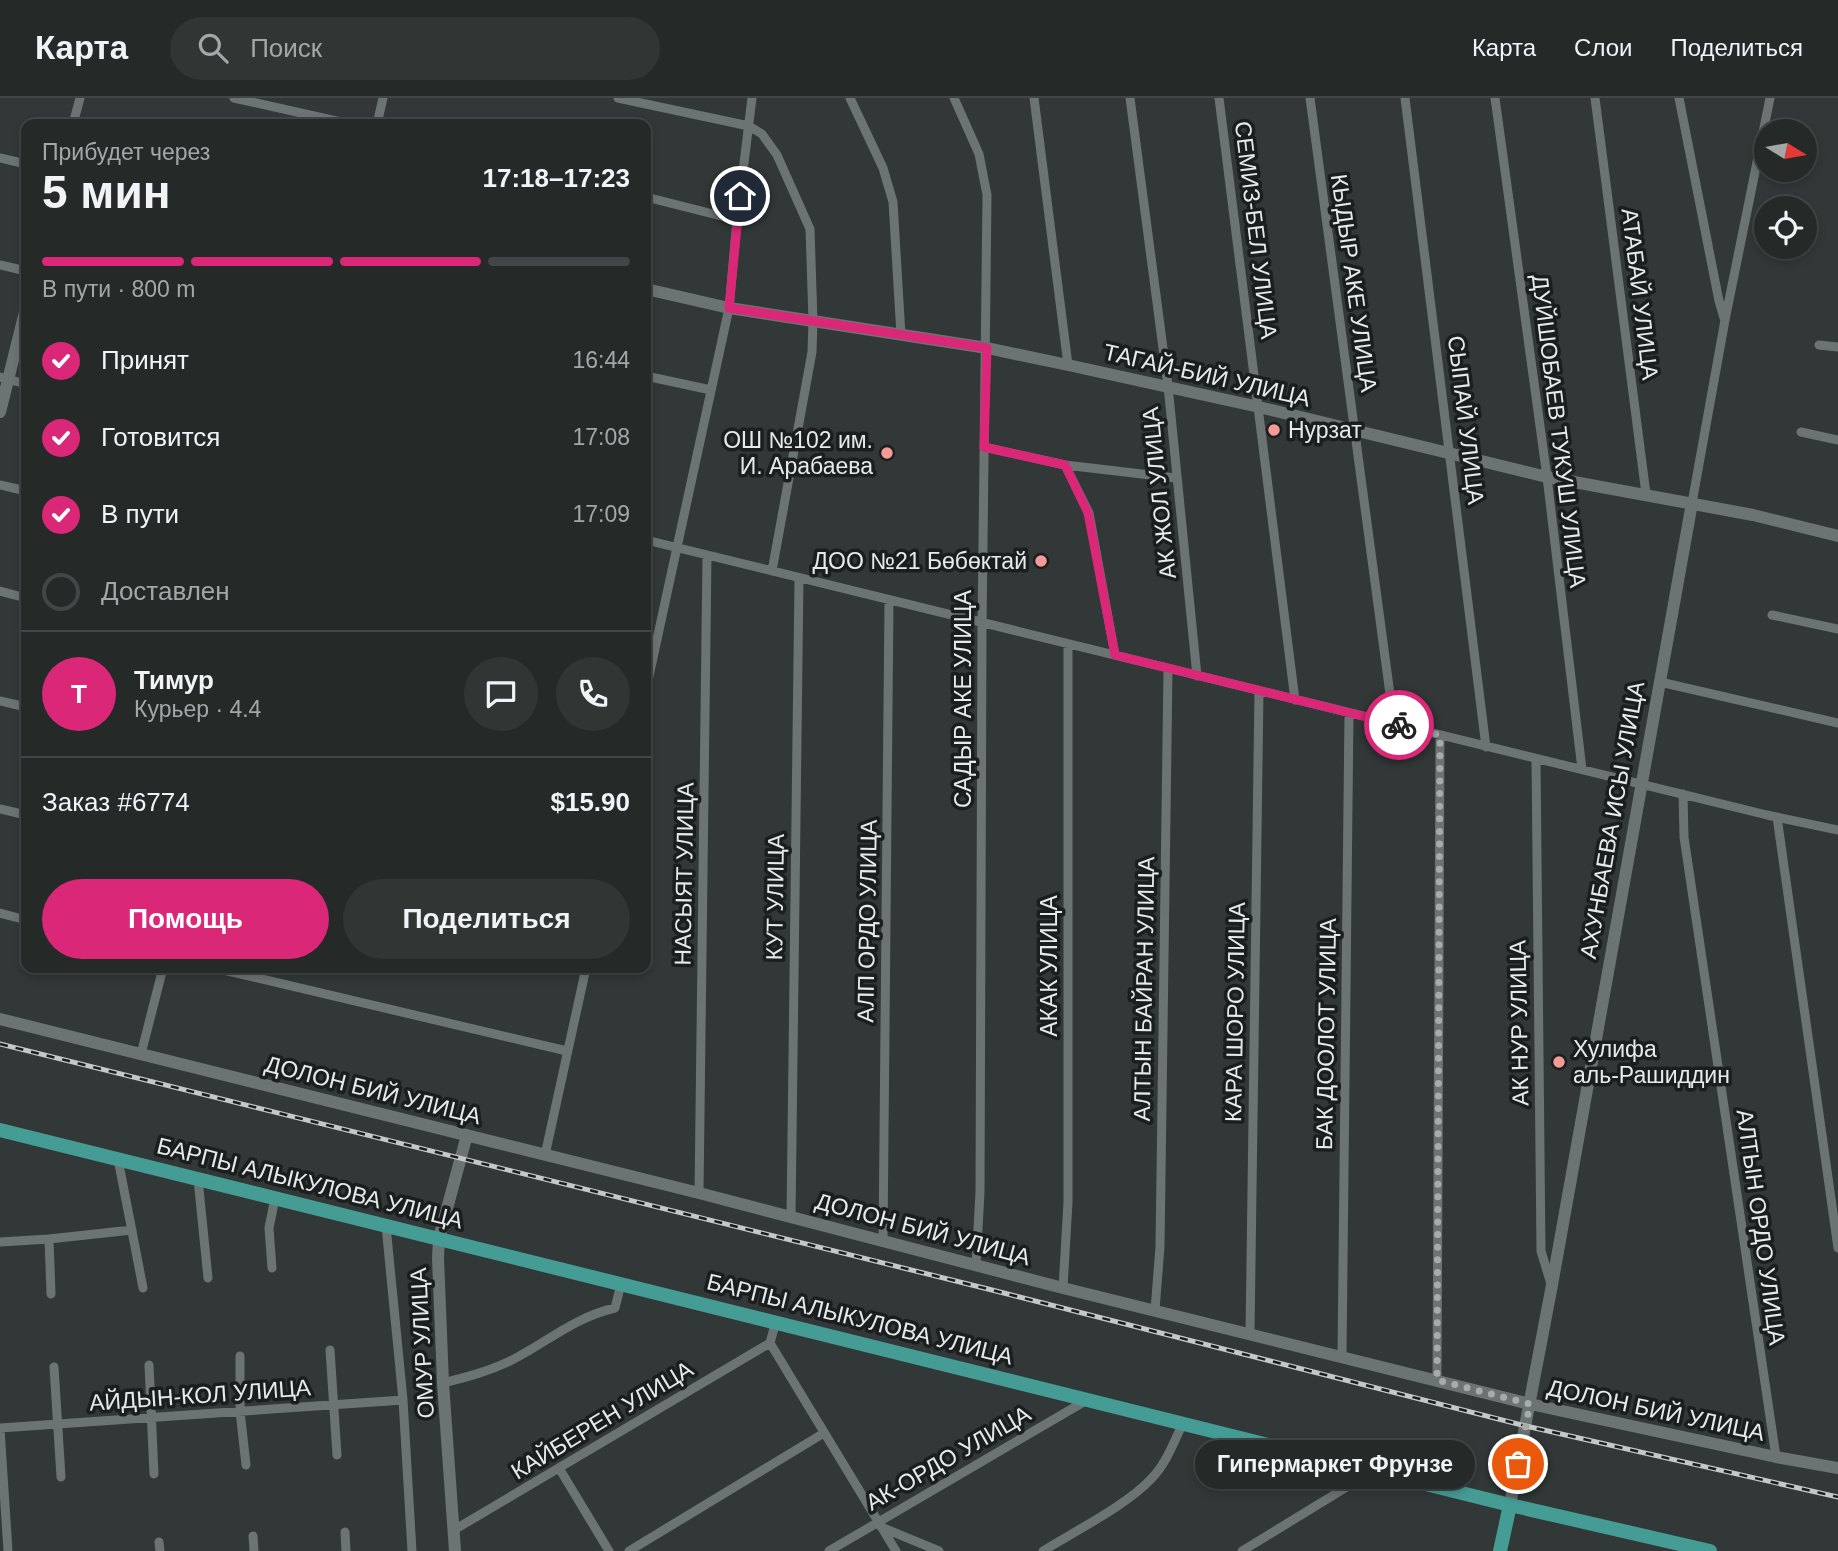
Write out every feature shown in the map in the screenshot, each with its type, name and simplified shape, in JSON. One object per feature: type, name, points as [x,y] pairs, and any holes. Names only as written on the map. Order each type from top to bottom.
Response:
[{"type":"main road","name":"БАРПЫ АЛЫКУЛОВА УЛИЦА","points":[[0,1130],[1510,1505],[1710,1551]]},
{"type":"main road","name":"АХУНБАЕВА ИСЫ УЛИЦА","points":[[1500,1551],[1510,1505]]},
{"type":"street","points":[[74,119],[80,98]]},
{"type":"street","points":[[234,98],[328,119]]},
{"type":"street","points":[[378,119],[383,98]]},
{"type":"street","points":[[618,98],[749,126],[762,134],[777,155],[810,229],[812,352],[772,571]]},
{"type":"street","points":[[651,644],[677,548],[729,308],[752,98]]},
{"type":"street","points":[[850,98],[883,168],[893,202],[901,335]]},
{"type":"street","name":"САДЫР АКЕ УЛИЦА","points":[[954,98],[979,154],[988,194],[982,624],[980,1192],[976,1265]]},
{"type":"street","points":[[1034,98],[1068,365]]},
{"type":"street","name":"АК ЖОЛ УЛИЦА","points":[[1130,98],[1168,386],[1197,676]]},
{"type":"street","name":"СЕМИЗ-БЕЛ УЛИЦА","points":[[1219,98],[1295,699]]},
{"type":"street","name":"КЫДЫР АКЕ УЛИЦА","points":[[1310,98],[1394,723]]},
{"type":"street","name":"СЫПАЙ УЛИЦА","points":[[1405,98],[1486,747]]},
{"type":"street","name":"ДУЙШОБАЕВ ТУКУШ УЛИЦА","points":[[1495,98],[1547,477],[1581,769]]},
{"type":"street","name":"АТАБАЙ УЛИЦА","points":[[1595,98],[1646,494]]},
{"type":"street","points":[[1679,98],[1725,320]]},
{"type":"street","name":"АХУНБАЕВА ИСЫ УЛИЦА","points":[[1510,1505],[1725,320],[1770,98]]},
{"type":"street","points":[[0,158],[21,163]]},
{"type":"street","points":[[651,198],[737,220]]},
{"type":"street","points":[[0,265],[21,270]]},
{"type":"street","name":"ТАГАЙ-БИЙ УЛИЦА","points":[[651,290],[729,308],[987,348],[1168,386],[1547,477],[1753,515],[1838,536]]},
{"type":"street","points":[[0,412],[4,378],[21,324]]},
{"type":"street","points":[[1819,345],[1838,347]]},
{"type":"street","points":[[651,377],[711,390]]},
{"type":"street","points":[[4,378],[21,383]]},
{"type":"street","points":[[1801,432],[1838,440]]},
{"type":"street","points":[[984,447],[1065,465],[1176,478]]},
{"type":"street","points":[[1065,465],[1088,513],[1115,655]]},
{"type":"street","points":[[0,485],[21,490]]},
{"type":"street","points":[[651,541],[1535,759],[1838,830]]},
{"type":"street","name":"НАСЫЯТ УЛИЦА","points":[[699,1193],[707,555]]},
{"type":"street","name":"КУТ УЛИЦА","points":[[791,1216],[799,578]]},
{"type":"street","points":[[0,591],[21,597]]},
{"type":"street","name":"АЛП ОРДО УЛИЦА","points":[[883,1242],[889,600]]},
{"type":"street","points":[[1772,615],[1838,629]]},
{"type":"street","name":"АКАК УЛИЦА","points":[[1063,1288],[1068,1202],[1069,644]]},
{"type":"street","name":"АЛТЫН БАЙРАН УЛИЦА","points":[[1155,1310],[1160,1247],[1168,668]]},
{"type":"street","points":[[1660,682],[1838,723]]},
{"type":"street","name":"КАРА ШОРО УЛИЦА","points":[[1250,1333],[1259,691]]},
{"type":"street","points":[[0,701],[21,706]]},
{"type":"street","name":"БАК ДООЛОТ УЛИЦА","points":[[1342,1356],[1349,713]]},
{"type":"street","points":[[1437,1380],[1440,735]]},
{"type":"street","name":"АК НУР УЛИЦА","points":[[1535,759],[1541,1251],[1552,1285]]},
{"type":"street","name":"АЛТЫН ОРДО УЛИЦА","points":[[1683,794],[1686,851],[1776,1457]]},
{"type":"street","points":[[0,809],[21,815]]},
{"type":"street","points":[[1777,817],[1838,1248]]},
{"type":"street","points":[[0,913],[21,919]]},
{"type":"street","points":[[141,1054],[162,973]]},
{"type":"street","points":[[236,973],[567,1051]]},
{"type":"street","points":[[545,1155],[585,973]]},
{"type":"street","name":"ДОЛОН БИЙ УЛИЦА","points":[[0,1019],[1530,1404],[1838,1468]]},
{"type":"street","name":"ОМУР УЛИЦА","points":[[455,1551],[443,1383],[439,1238],[467,1135]]},
{"type":"street","points":[[118,1159],[143,1288]]},
{"type":"street","points":[[198,1179],[208,1278]]},
{"type":"street","points":[[272,1268],[269,1228],[275,1198]]},
{"type":"street","name":"ОМУР УЛИЦА","points":[[386,1226],[403,1400],[412,1551]]},
{"type":"street","points":[[0,1242],[132,1230]]},
{"type":"street","points":[[49,1239],[51,1294]]},
{"type":"street","points":[[443,1383],[475,1375],[513,1359],[578,1320],[615,1308],[621,1284]]},
{"type":"street","points":[[776,1321],[771,1343],[895,1551]]},
{"type":"street","name":"КАЙБЕРЕН УЛИЦА","points":[[454,1530],[771,1343]]},
{"type":"street","points":[[330,1350],[337,1455]]},
{"type":"street","points":[[240,1356],[240,1411],[246,1465]]},
{"type":"street","points":[[149,1365],[154,1474]]},
{"type":"street","points":[[54,1367],[61,1477]]},
{"type":"street","name":"АК-ОРДО УЛИЦА","points":[[829,1551],[1088,1399]]},
{"type":"street","name":"АЙДЫН-КОЛ УЛИЦА","points":[[0,1428],[403,1400]]},
{"type":"street","points":[[1043,1551],[1131,1496],[1152,1479],[1166,1459],[1183,1423]]},
{"type":"street","points":[[0,1428],[8,1551]]},
{"type":"street","points":[[629,1551],[824,1433]]},
{"type":"street","points":[[559,1468],[610,1551]]},
{"type":"street","points":[[1242,1551],[1375,1470]]},
{"type":"street","points":[[879,1524],[939,1551]]},
{"type":"street","points":[[345,1532],[346,1551]]},
{"type":"street","points":[[253,1535],[254,1551]]},
{"type":"railway","points":[[0,1044],[988,1289],[1526,1426],[1838,1497]]},
{"type":"way so far","points":[[1399,725],[1440,735],[1437,1380],[1530,1404],[1518,1464]]},
{"type":"place","name":"Нурзат","points":[[1274,430]]},
{"type":"place","name":"ОШ №102 им. И. Арабаева","points":[[887,453]]},
{"type":"place","name":"ДОО №21 Бөбөктай","points":[[1041,561]]},
{"type":"place","name":"Хулифа аль-Рашиддин","points":[[1559,1062]]},
{"type":"place","name":"Гипермаркет Фрунзе","points":[[1518,1464]]},
{"type":"route","points":[[740,196],[729,308],[987,348],[984,447],[1065,465],[1088,513],[1115,655],[1399,725]]}]
